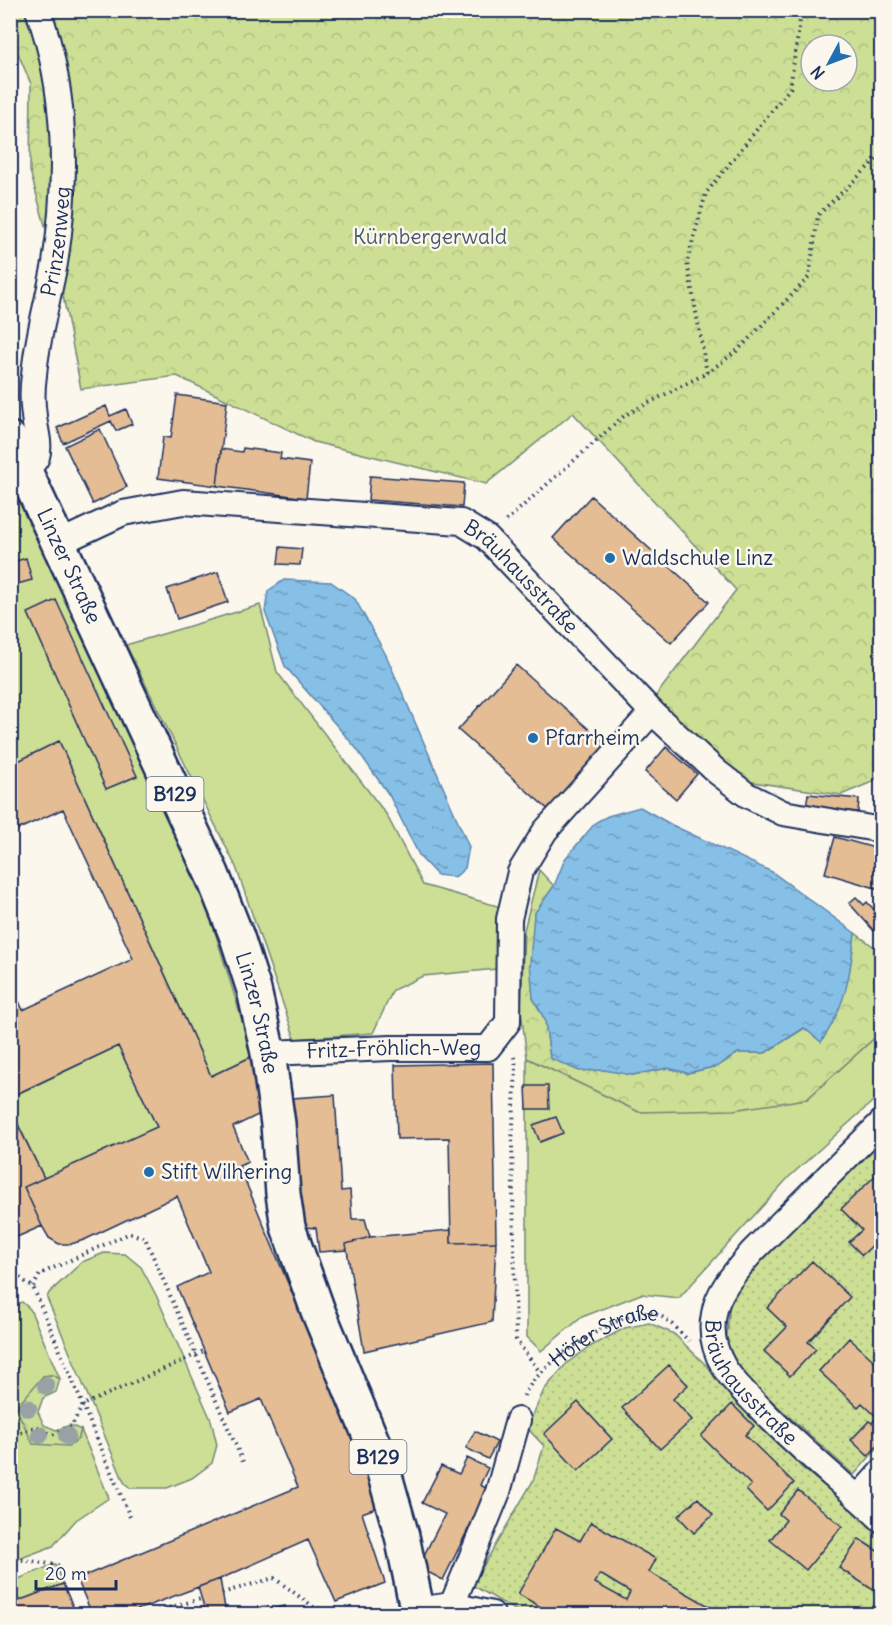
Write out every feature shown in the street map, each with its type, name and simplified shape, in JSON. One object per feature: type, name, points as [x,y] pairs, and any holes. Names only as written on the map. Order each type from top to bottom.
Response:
[{"type":"main road","name":"Linzer Straße","points":[[10,439],[212,874],[237,937],[254,990],[268,1053],[288,1227],[318,1311],[382,1465],[402,1536],[417,1612]]},
{"type":"street","name":"Prinzenweg","points":[[26,471],[34,462],[38,450],[32,396],[34,373],[54,264],[60,219],[62,175],[62,139],[58,99],[51,58],[38,10]]},
{"type":"street","name":"Bräuhausstraße","points":[[59,543],[123,513],[183,502],[461,522],[487,538],[652,712],[717,772],[762,804],[783,813],[800,818],[882,830]]},
{"type":"street","points":[[508,1022],[509,919],[520,872],[545,831],[652,712]]},
{"type":"street","name":"Fritz-Fröhlich-Weg","points":[[268,1053],[391,1048],[488,1048],[508,1022]]},
{"type":"street","name":"Bräuhausstraße","points":[[882,1122],[752,1252],[731,1279],[714,1311],[712,1330],[715,1347],[724,1368],[741,1389],[768,1417],[882,1520]]},
{"type":"street","points":[[452,1605],[498,1492],[518,1420]]},
{"type":"street","points":[[858,1498],[882,1472]]},
{"type":"street","points":[[417,1612],[452,1605],[492,1614]]},
{"type":"path","points":[[707,373],[687,262],[706,193],[790,88],[801,14],[797,10]]},
{"type":"path","points":[[487,538],[625,415],[707,373],[738,350],[809,277],[818,215],[882,154]]},
{"type":"path","name":"Höfer Straße","points":[[508,1022],[516,1067],[512,1143],[516,1340],[540,1372],[578,1342],[624,1319],[646,1312],[663,1316],[699,1352],[724,1368]]},
{"type":"path","points":[[33,1287],[40,1274],[130,1233],[145,1238],[243,1462]]},
{"type":"path","points":[[10,1271],[33,1287],[130,1516]]},
{"type":"path","points":[[10,1438],[36,1426],[52,1435],[71,1427],[83,1405],[204,1351]]},
{"type":"path","points":[[10,1558],[63,1566]]},
{"type":"path","points":[[222,1593],[274,1578],[315,1608],[364,1614]]},
{"type":"path","points":[[146,1614],[201,1599]]},
{"type":"green space","name":"Kürnbergerwald","points":[[10,11],[881,11],[881,774],[872,782],[841,795],[732,779],[655,697],[736,590],[573,413],[486,484],[314,442],[177,376],[81,389],[60,280],[30,171],[31,84],[11,37]]},
{"type":"green space","points":[[10,480],[151,781],[211,919],[253,1056],[211,1076],[59,741],[11,765]]},
{"type":"green space","points":[[260,605],[277,672],[386,814],[423,885],[501,907],[497,969],[423,976],[393,990],[373,1033],[295,1039],[236,867],[126,645]]},
{"type":"green space","points":[[539,870],[554,886],[534,915],[533,998],[545,1020],[550,1058],[633,1075],[668,1068],[688,1073],[718,1066],[738,1053],[765,1053],[805,1028],[849,974],[855,933],[881,952],[881,1032],[807,1099],[733,1110],[639,1112],[527,1058],[521,1011],[524,930]]},
{"type":"green space","points":[[881,1032],[881,1094],[789,1177],[679,1298],[641,1294],[582,1317],[541,1351],[527,1337],[527,1058],[639,1112],[807,1099]]},
{"type":"green space","points":[[118,1046],[157,1127],[44,1178],[11,1109],[11,1097]]},
{"type":"green space","points":[[881,1137],[881,1444],[854,1475],[746,1378],[726,1346],[730,1301],[748,1271]]},
{"type":"green space","points":[[104,1253],[125,1254],[141,1267],[156,1295],[211,1420],[217,1445],[212,1463],[192,1478],[167,1488],[130,1488],[124,1482],[47,1298],[49,1293],[82,1262]]},
{"type":"green space","points":[[22,1302],[30,1309],[60,1379],[52,1375],[43,1376],[33,1444],[78,1439],[81,1430],[109,1498],[76,1520],[53,1546],[11,1562],[10,1305]]},
{"type":"green space","points":[[649,1323],[674,1334],[710,1369],[801,1467],[881,1532],[881,1614],[522,1614],[472,1585],[533,1481],[544,1446],[527,1428],[544,1390],[567,1363],[591,1346],[625,1328]]},
{"type":"green space","points":[[52,1375],[60,1379],[56,1392],[43,1398],[38,1412],[44,1425],[56,1430],[70,1425],[81,1430],[78,1439],[69,1446],[33,1444],[16,1408],[43,1376]]},
{"type":"green space","points":[[55,1564],[63,1584],[11,1604],[11,1582]]},
{"type":"water","points":[[284,580],[331,582],[355,599],[386,655],[469,847],[465,868],[455,877],[437,875],[420,857],[389,795],[356,748],[285,666],[265,612],[268,591]]},
{"type":"water","points":[[640,807],[672,825],[772,872],[855,933],[846,990],[836,1016],[821,1042],[804,1028],[765,1053],[738,1053],[718,1066],[687,1073],[668,1068],[632,1075],[604,1070],[579,1071],[550,1058],[545,1020],[533,998],[530,963],[534,914],[554,886],[565,859],[596,822],[608,816]]},
{"type":"building","points":[[10,249],[17,259],[12,262],[18,271],[10,276]]},
{"type":"building","points":[[177,395],[227,402],[217,486],[158,478],[163,437],[171,438]]},
{"type":"building","points":[[106,406],[110,416],[126,409],[132,424],[116,431],[111,421],[63,443],[57,428]]},
{"type":"building","points":[[100,429],[127,487],[93,504],[65,446]]},
{"type":"building","points":[[243,448],[281,453],[280,459],[310,463],[306,498],[217,486],[221,449],[242,452]]},
{"type":"building","points":[[370,476],[464,483],[462,507],[368,500]]},
{"type":"building","points":[[591,496],[709,602],[671,643],[553,538]]},
{"type":"building","points":[[280,547],[302,549],[300,565],[278,564]]},
{"type":"building","points":[[26,558],[32,580],[10,586],[10,563]]},
{"type":"building","points":[[218,572],[228,602],[177,619],[167,589]]},
{"type":"building","points":[[56,600],[137,776],[106,789],[28,613]]},
{"type":"building","name":"Pfarrheim","points":[[516,665],[608,746],[551,812],[458,730]]},
{"type":"building","name":"Stift Wilhering","points":[[59,741],[211,1076],[253,1056],[260,1114],[233,1127],[248,1162],[239,1166],[381,1506],[362,1513],[385,1583],[336,1602],[308,1540],[220,1579],[126,1614],[92,1614],[77,1579],[298,1487],[261,1399],[230,1412],[177,1287],[209,1272],[177,1196],[84,1240],[71,1244],[59,1244],[49,1238],[24,1187],[157,1127],[118,1046],[10,1097],[10,982],[23,1010],[133,959],[63,809],[10,833],[10,765]]},
{"type":"building","points":[[666,747],[697,774],[676,799],[645,772]]},
{"type":"building","points":[[808,794],[859,799],[858,812],[806,807]]},
{"type":"building","points":[[835,837],[882,850],[882,880],[879,889],[825,873]]},
{"type":"building","points":[[856,897],[864,905],[867,902],[882,918],[882,924],[874,931],[849,903]]},
{"type":"building","points":[[493,1063],[496,1242],[451,1243],[449,1138],[397,1139],[395,1065]]},
{"type":"building","points":[[526,1086],[548,1086],[549,1109],[527,1109]]},
{"type":"building","points":[[335,1095],[341,1191],[350,1190],[352,1219],[365,1219],[370,1237],[346,1244],[347,1250],[319,1252],[316,1228],[304,1227],[300,1222],[292,1098]]},
{"type":"building","points":[[10,1109],[44,1178],[24,1187],[42,1226],[10,1240]]},
{"type":"building","points":[[556,1117],[563,1133],[540,1142],[533,1125]]},
{"type":"building","points":[[882,1169],[882,1240],[862,1255],[849,1242],[862,1230],[841,1209]]},
{"type":"building","points":[[451,1230],[451,1243],[496,1242],[492,1322],[364,1351],[346,1244],[370,1237]]},
{"type":"building","points":[[812,1261],[850,1297],[808,1342],[816,1349],[790,1376],[764,1351],[787,1327],[767,1308]]},
{"type":"building","points":[[849,1338],[882,1368],[882,1382],[875,1389],[882,1395],[882,1441],[868,1456],[851,1440],[869,1421],[872,1423],[877,1417],[862,1403],[858,1407],[819,1371]]},
{"type":"building","points":[[669,1365],[688,1385],[673,1399],[692,1420],[660,1449],[622,1408]]},
{"type":"building","points":[[578,1402],[612,1439],[578,1471],[544,1434]]},
{"type":"building","points":[[732,1404],[754,1426],[745,1435],[794,1483],[767,1511],[746,1490],[751,1485],[701,1436]]},
{"type":"building","points":[[475,1431],[497,1442],[488,1459],[466,1448]]},
{"type":"building","points":[[467,1458],[488,1468],[480,1485],[488,1489],[443,1580],[418,1567],[445,1514],[422,1503],[441,1466],[459,1474]]},
{"type":"building","points":[[798,1490],[842,1526],[806,1570],[770,1540],[786,1520],[779,1514]]},
{"type":"building","points":[[698,1498],[713,1515],[694,1533],[678,1516]]},
{"type":"building","points":[[591,1522],[656,1559],[649,1572],[723,1614],[634,1614],[621,1607],[617,1614],[553,1614],[518,1594],[556,1528],[580,1541]],"holes":[[[600,1574],[630,1592],[626,1600],[595,1583]]]},
{"type":"building","points":[[859,1539],[882,1554],[881,1595],[839,1568]]},
{"type":"building","points":[[220,1579],[226,1614],[206,1614],[198,1587]]},
{"type":"building","points":[[63,1584],[76,1614],[10,1614],[10,1604]]},
{"type":"building","points":[[285,1606],[287,1614],[251,1614]]},
{"type":"place","name":"Waldschule Linz","points":[[610,558]]},
{"type":"place","name":"Pfarrheim","points":[[533,738]]},
{"type":"place","name":"Stift Wilhering","points":[[149,1172]]}]
